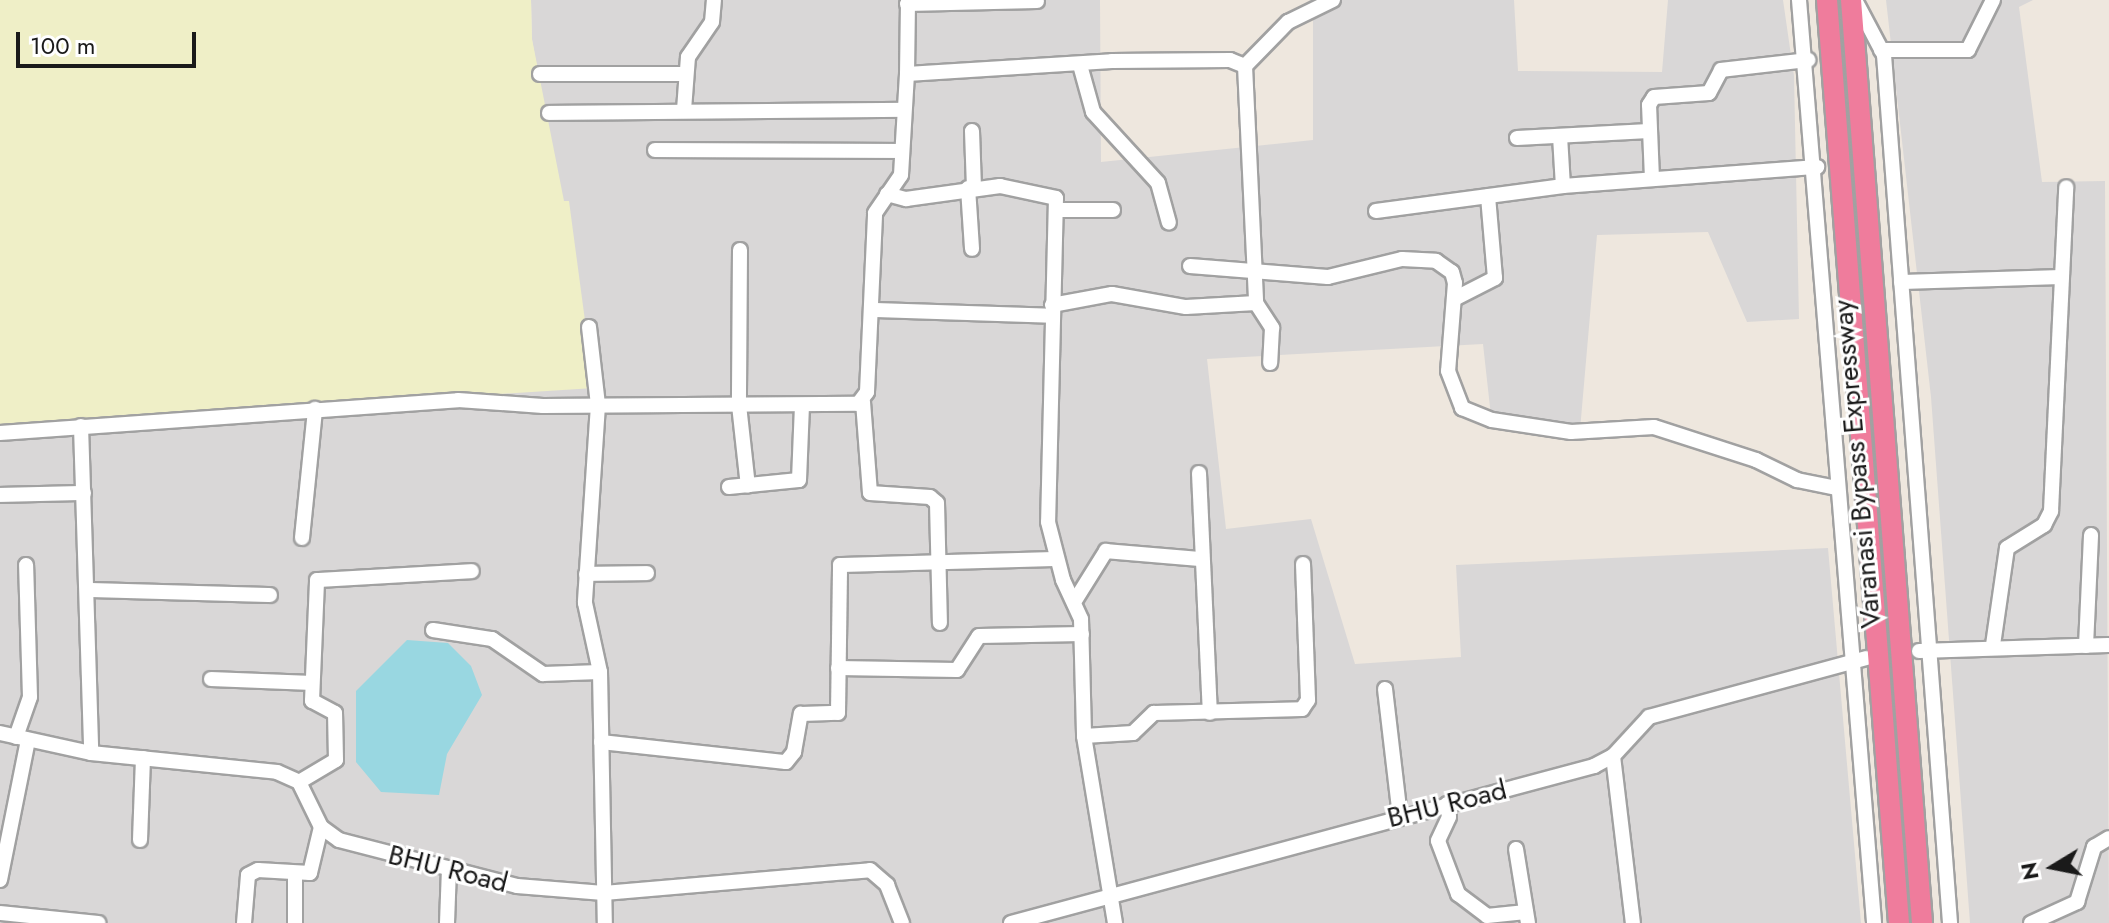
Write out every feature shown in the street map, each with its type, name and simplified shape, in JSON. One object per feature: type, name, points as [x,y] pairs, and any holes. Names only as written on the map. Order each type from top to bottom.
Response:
[{"type":"highway","name":"Varanasi Bypass Expressway","points":[[1827,0],[1899,923]]},
{"type":"highway","name":"Varanasi Bypass Expressway","points":[[1853,0],[1922,923]]},
{"type":"street","points":[[684,110],[685,74],[691,48],[712,22],[714,0]]},
{"type":"street","points":[[1270,363],[1272,328],[1256,303],[1245,66],[1288,22],[1333,0]]},
{"type":"street","points":[[1799,0],[1808,60],[1817,167],[1849,660],[1874,923]]},
{"type":"street","points":[[1853,0],[1881,50],[1901,282],[1924,650],[1950,923]]},
{"type":"street","points":[[1881,50],[1968,50],[1993,0]]},
{"type":"street","points":[[940,623],[936,500],[870,493],[863,402],[875,310],[875,213],[900,181],[908,2],[1037,1]]},
{"type":"street","points":[[907,74],[1230,60],[1245,66]]},
{"type":"street","points":[[1652,179],[1649,131],[1654,97],[1709,93],[1721,70],[1808,60]]},
{"type":"street","points":[[1080,65],[1093,112],[1158,183],[1169,223]]},
{"type":"street","points":[[540,74],[685,74]]},
{"type":"street","points":[[549,113],[903,110]]},
{"type":"street","points":[[972,131],[972,249]]},
{"type":"street","points":[[1517,138],[1649,131]]},
{"type":"street","points":[[1560,136],[1563,186]]},
{"type":"street","points":[[655,150],[902,151]]},
{"type":"street","points":[[1376,211],[1563,186],[1817,167]]},
{"type":"street","points":[[887,194],[906,199],[971,187],[1050,192],[1057,210],[1048,504],[1056,559],[1076,599],[1082,634],[1084,736],[1114,892],[1115,923]]},
{"type":"street","points":[[1993,645],[2007,548],[2044,525],[2051,511],[2066,187]]},
{"type":"street","points":[[1456,298],[1495,278],[1488,196]]},
{"type":"street","points":[[1057,210],[1113,210]]},
{"type":"street","points":[[740,250],[739,405],[748,486]]},
{"type":"street","points":[[1190,266],[1328,277],[1402,259],[1436,261],[1452,272],[1456,298],[1448,371],[1456,400],[1471,413],[1571,432],[1654,427],[1756,460],[1797,480],[1837,488]]},
{"type":"street","points":[[1901,282],[2062,277]]},
{"type":"street","points":[[875,310],[1052,310],[1112,294],[1186,307],[1256,303]]},
{"type":"street","points":[[589,327],[598,405],[586,613],[600,672],[605,923]]},
{"type":"street","points":[[0,433],[458,400],[598,405],[863,402]]},
{"type":"street","points":[[729,487],[799,480],[802,405]]},
{"type":"street","points":[[302,538],[315,409]]},
{"type":"street","points":[[81,426],[89,590],[91,753]]},
{"type":"street","points":[[1199,473],[1199,559],[1210,713]]},
{"type":"street","points":[[0,495],[84,493]]},
{"type":"street","points":[[2086,646],[2091,535]]},
{"type":"street","points":[[1076,599],[1106,551],[1199,559]]},
{"type":"street","points":[[601,742],[786,762],[794,752],[801,714],[838,713],[840,565],[1056,559]]},
{"type":"street","points":[[1084,736],[1133,733],[1148,714],[1307,706],[1303,564]]},
{"type":"street","points":[[0,880],[30,697],[26,565]]},
{"type":"street","points":[[299,782],[336,760],[337,717],[313,705],[320,577],[472,571]]},
{"type":"street","points":[[586,574],[647,573]]},
{"type":"street","points":[[89,590],[270,595]]},
{"type":"street","points":[[433,630],[492,639],[543,674],[600,672]]},
{"type":"street","points":[[838,668],[957,670],[966,664],[974,638],[1082,634]]},
{"type":"street","points":[[1924,650],[1993,645],[2109,645]]},
{"type":"street","points":[[1633,923],[1613,756],[1649,717],[1849,660],[1866,658]]},
{"type":"street","points":[[211,679],[312,683]]},
{"type":"street","points":[[1385,689],[1400,816]]},
{"type":"street","points":[[0,733],[91,753],[277,772],[299,782],[321,827],[313,870],[295,874],[251,871],[244,923]]},
{"type":"street","name":"BHU Road","points":[[1011,923],[1613,756]]},
{"type":"street","points":[[140,840],[143,758]]},
{"type":"street","points":[[1447,804],[1449,817],[1438,841],[1458,894],[1487,916],[1527,918],[1516,849]]},
{"type":"street","name":"BHU Road","points":[[321,827],[339,840],[517,886],[604,893],[870,870],[887,885],[902,923]]},
{"type":"street","points":[[2031,923],[2077,902],[2094,847],[2109,838]]},
{"type":"street","points":[[447,923],[449,868]]},
{"type":"street","points":[[295,874],[295,923]]},
{"type":"street","points":[[0,913],[98,923]]},
{"type":"shaded area","points":[[531,0],[1100,0],[1101,162],[1313,140],[1313,0],[1514,0],[1518,71],[1662,72],[1668,0],[1783,0],[1794,76],[1799,319],[1747,322],[1708,232],[1597,235],[1580,430],[1492,425],[1483,344],[1207,359],[1226,529],[1311,519],[1355,664],[1461,657],[1456,565],[1828,548],[1861,923],[0,923],[0,426],[585,329],[532,40]]},
{"type":"shaded area","points":[[1886,0],[2033,0],[2019,7],[2042,182],[2105,181],[2109,923],[1970,923],[1931,397]]},
{"type":"green space","points":[[0,0],[531,0],[532,39],[564,201],[569,201],[594,388],[0,426]]},
{"type":"water","points":[[407,640],[448,643],[471,666],[482,695],[447,754],[439,795],[381,792],[356,762],[356,691]]}]
